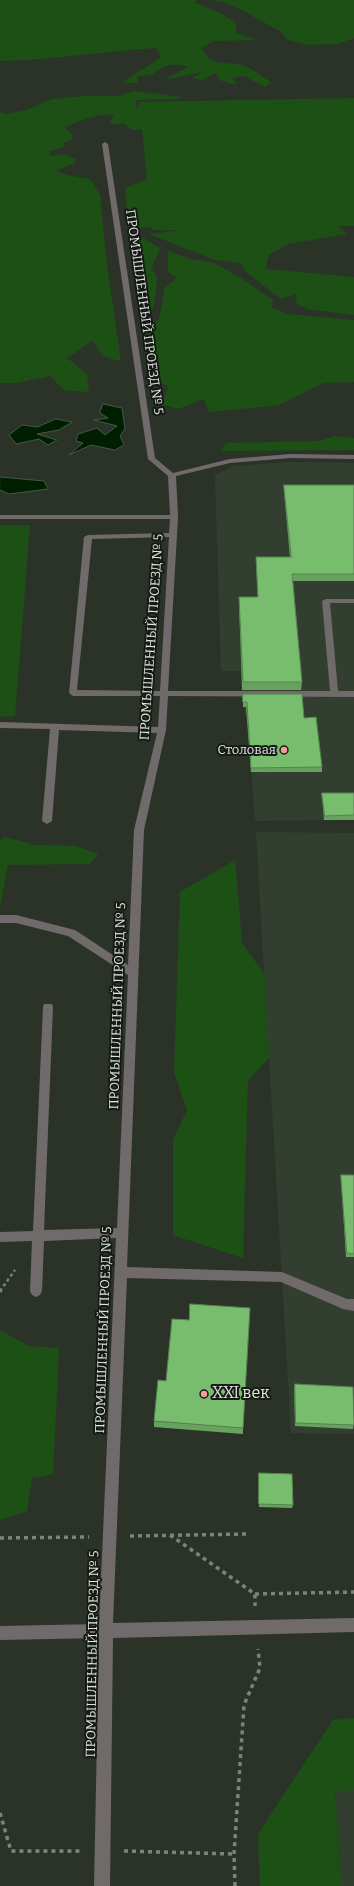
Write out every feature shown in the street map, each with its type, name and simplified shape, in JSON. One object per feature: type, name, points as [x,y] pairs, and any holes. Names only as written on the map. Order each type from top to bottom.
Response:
[{"type":"street","name":"ПРОМЫШЛЕННЫЙ ПРОЕЗД № 5","points":[[102,1886],[106,1630],[139,830],[162,730],[174,516],[172,475],[152,459],[105,144]]},
{"type":"street","points":[[172,475],[230,461],[290,456],[354,457]]},
{"type":"street","points":[[0,518],[174,516]]},
{"type":"street","points":[[173,535],[88,537],[73,693],[354,694]]},
{"type":"street","points":[[334,694],[326,601],[354,601]]},
{"type":"street","points":[[0,725],[162,730]]},
{"type":"street","points":[[47,821],[55,726]]},
{"type":"street","points":[[0,920],[16,919],[71,934],[133,973]]},
{"type":"street","points":[[36,1291],[48,1007]]},
{"type":"street","points":[[0,1237],[122,1233]]},
{"type":"street","points":[[121,1272],[282,1277],[347,1305],[354,1305]]},
{"type":"street","points":[[0,1633],[354,1626]]},
{"type":"path","points":[[170,1535],[255,1594],[354,1592]]},
{"type":"path","points":[[235,1886],[234,1854],[244,1705],[260,1668],[256,1627],[255,1594]]},
{"type":"shaded area","points":[[103,404],[122,408],[125,429],[120,436],[124,445],[115,450],[91,445],[69,455],[83,443],[76,441],[78,434],[97,428],[105,435],[117,426],[94,420],[108,418],[100,413]]},
{"type":"shaded area","points":[[56,419],[72,422],[59,430],[37,434],[57,440],[48,445],[39,439],[16,444],[9,435],[22,425],[37,427]]},
{"type":"shaded area","points":[[291,462],[354,463],[354,820],[255,821],[248,722],[243,707],[241,671],[221,671],[215,475],[233,466]]},
{"type":"shaded area","points":[[0,477],[44,481],[48,489],[9,494],[0,490]]},
{"type":"shaded area","points":[[256,832],[354,833],[354,1434],[291,1433]]},
{"type":"shaded area","points":[[335,1790],[354,1790],[354,1886],[342,1886]]},
{"type":"green space","points":[[0,0],[197,0],[195,3],[218,12],[235,22],[237,33],[257,40],[214,41],[201,48],[205,54],[214,61],[245,66],[257,72],[271,83],[265,87],[244,76],[232,78],[237,85],[219,80],[216,73],[202,80],[192,78],[202,72],[164,80],[188,67],[184,65],[169,65],[160,68],[153,74],[137,76],[138,83],[123,83],[161,57],[156,48],[39,59],[0,61]]},
{"type":"green space","points":[[210,0],[354,0],[354,38],[338,44],[309,45],[288,40],[280,31],[243,10],[223,2]]},
{"type":"green space","points":[[133,91],[183,97],[175,99],[136,100],[135,106],[139,108],[139,102],[354,98],[354,226],[338,226],[347,234],[288,244],[269,255],[265,269],[354,277],[354,315],[307,309],[296,303],[297,294],[281,299],[246,272],[241,263],[215,260],[149,234],[179,230],[152,230],[151,227],[142,228],[128,224],[125,188],[147,179],[142,129],[132,130],[125,124],[109,124],[114,114],[95,116],[65,127],[72,135],[73,139],[63,143],[65,147],[49,151],[50,156],[66,154],[76,160],[73,164],[56,170],[66,175],[90,179],[100,195],[107,265],[121,361],[104,357],[92,341],[67,358],[87,374],[89,392],[64,390],[50,376],[16,383],[0,383],[0,112],[5,114],[27,110],[52,99],[85,96],[119,96]]},
{"type":"green space","points":[[141,237],[160,248],[151,269],[157,276],[155,300],[150,318],[136,291],[134,239]]},
{"type":"green space","points":[[168,251],[191,259],[214,263],[241,278],[273,300],[272,308],[288,314],[354,320],[354,382],[323,383],[279,405],[209,412],[204,399],[178,409],[161,404],[169,386],[157,383],[146,338],[159,319],[165,287],[177,278],[168,272]]},
{"type":"green space","points":[[335,436],[354,438],[354,450],[220,451],[226,443],[319,441]]},
{"type":"green space","points":[[0,525],[30,525],[15,716],[0,717]]},
{"type":"green space","points":[[5,837],[35,845],[76,846],[98,854],[90,864],[8,865],[0,907],[0,840]]},
{"type":"green space","points":[[235,860],[242,943],[265,975],[269,1058],[248,1080],[243,1258],[173,1235],[173,1140],[187,1110],[174,1073],[180,892]]},
{"type":"green space","points":[[0,1330],[28,1346],[59,1348],[53,1474],[32,1478],[27,1511],[0,1520]]},
{"type":"green space","points":[[354,1718],[354,1790],[335,1791],[342,1886],[260,1886],[258,1834],[333,1720]]},
{"type":"building","points":[[284,485],[354,485],[354,574],[292,574],[302,682],[243,682],[239,597],[258,597],[256,557],[291,557]]},
{"type":"building","name":"Столовая","points":[[243,694],[302,694],[304,718],[316,717],[322,767],[251,768],[247,702],[243,702]]},
{"type":"building","points":[[322,793],[354,793],[354,815],[325,816]]},
{"type":"building","points":[[341,1175],[354,1175],[354,1254],[347,1253]]},
{"type":"building","points":[[190,1304],[250,1308],[243,1428],[154,1421],[158,1380],[166,1381],[172,1319],[189,1320]]},
{"type":"building","points":[[295,1384],[353,1387],[354,1425],[296,1423]]},
{"type":"building","points":[[259,1473],[292,1474],[293,1505],[259,1504]]},
{"type":"place","name":"Столовая","points":[[284,750]]},
{"type":"place","name":"XXI век","points":[[204,1394]]}]
